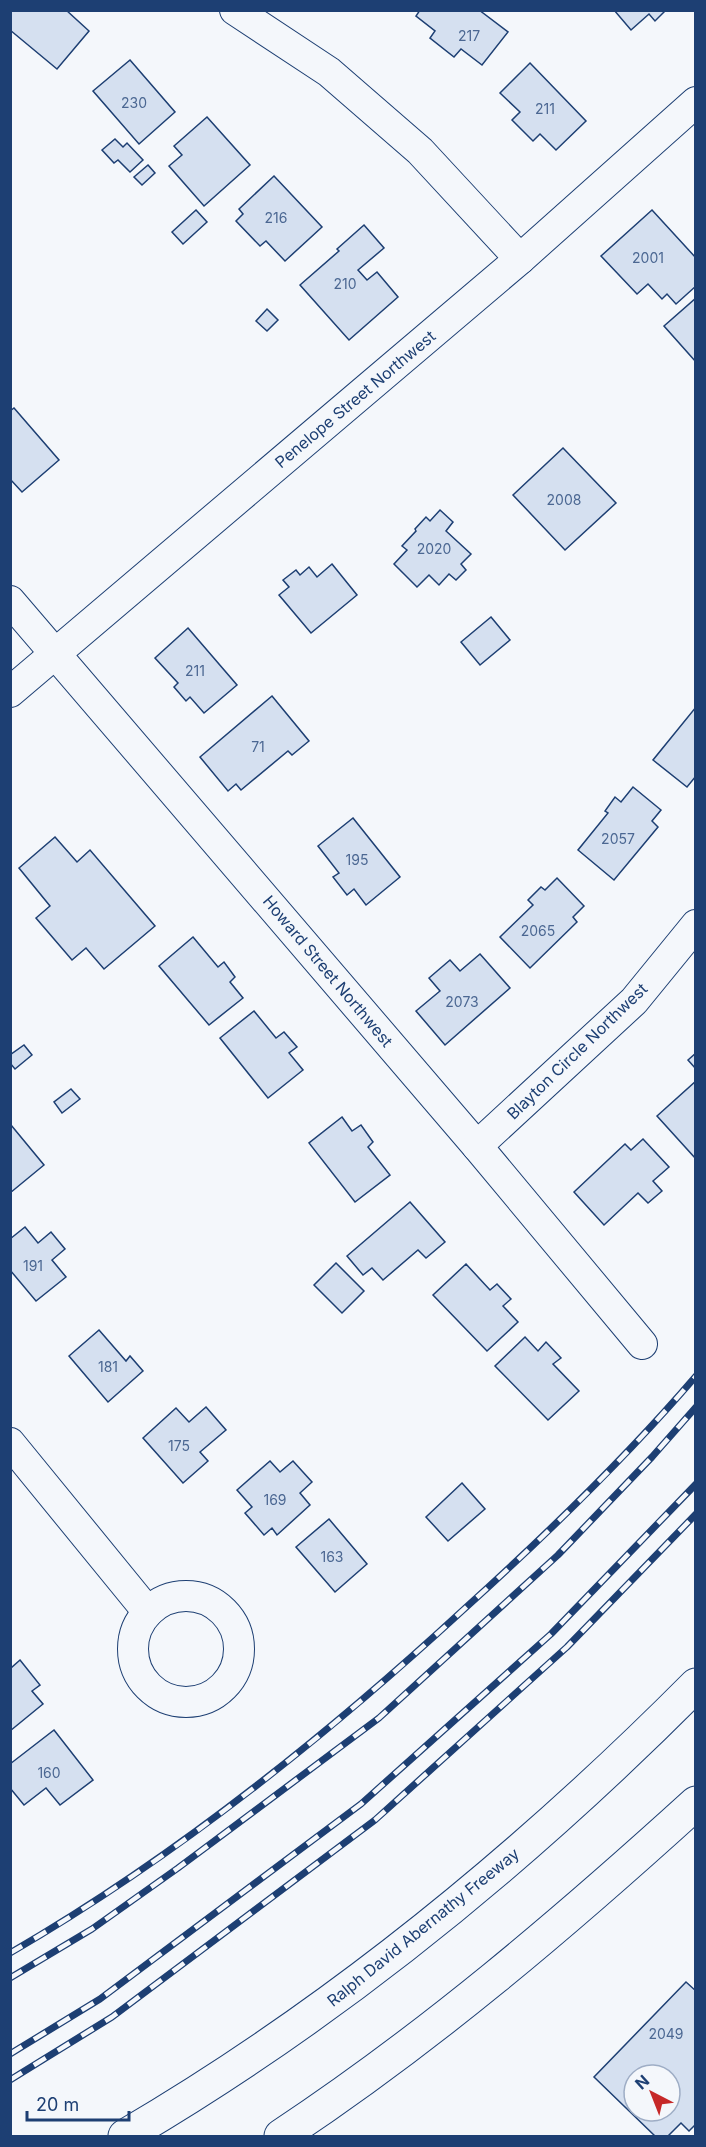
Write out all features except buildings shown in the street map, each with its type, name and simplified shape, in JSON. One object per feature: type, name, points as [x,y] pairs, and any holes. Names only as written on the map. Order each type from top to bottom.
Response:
[{"type":"highway","name":"Ralph David Abernathy Freeway","points":[[125,2136],[177,2106],[282,2037],[453,1907],[568,1808],[696,1685]]},
{"type":"highway","points":[[281,2136],[342,2096],[472,1997],[599,1892],[696,1803]]},
{"type":"street","points":[[235,10],[329,72],[420,151],[520,259]]},
{"type":"street","name":"Penelope Street Northwest","points":[[10,692],[520,259],[694,107]]},
{"type":"street","name":"Howard Street Northwest","points":[[10,601],[57,653],[477,1146],[642,1344]]},
{"type":"street","name":"Blayton Circle Northwest","points":[[477,1146],[634,1000],[696,925]]},
{"type":"street","points":[[10,1443],[148,1612]]},
{"type":"railway","points":[[10,1953],[71,1916],[188,1837],[356,1705],[553,1526],[641,1438],[696,1376]]},
{"type":"railway","points":[[10,1978],[92,1929],[379,1718],[558,1555],[652,1457],[696,1407]]},
{"type":"railway","points":[[10,2054],[100,1999],[361,1804],[551,1634],[696,1484]]},
{"type":"railway","points":[[10,2080],[112,2017],[375,1820],[567,1647],[696,1514]]}]
